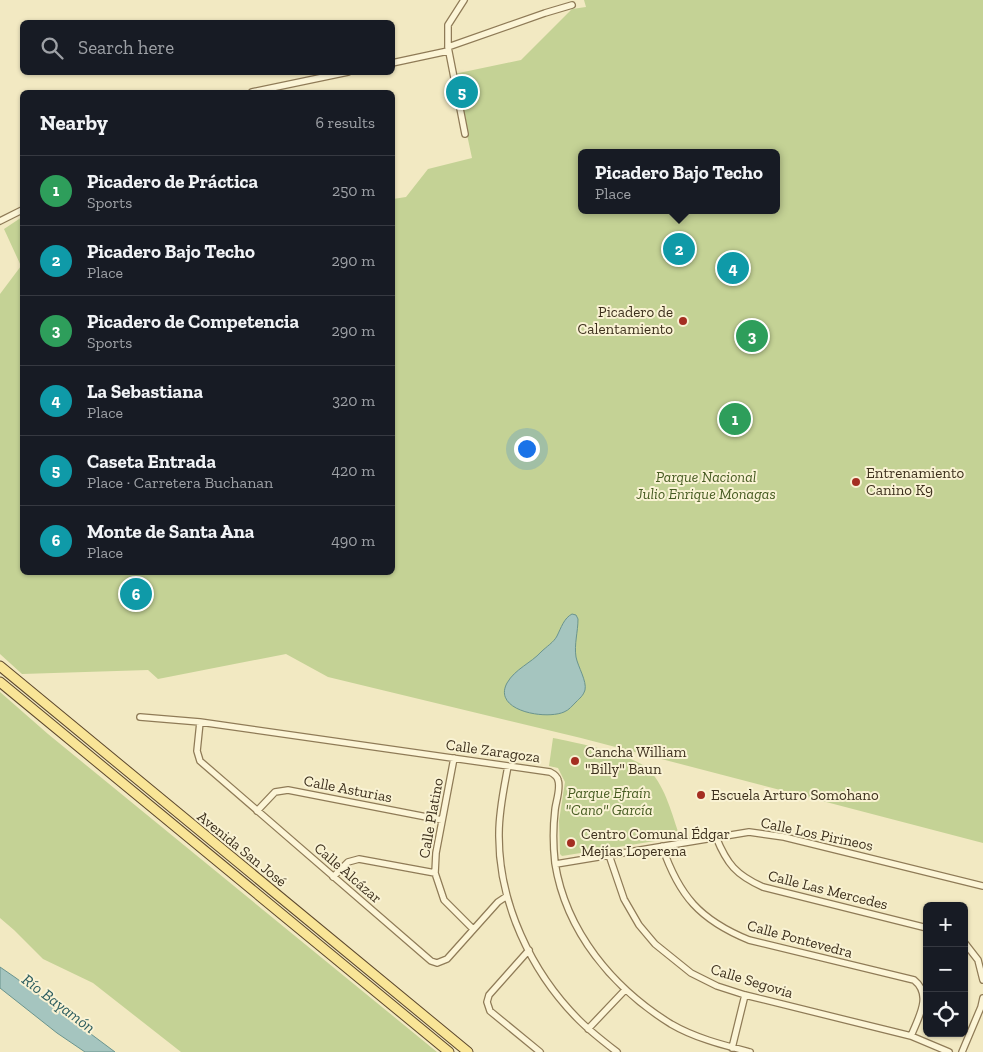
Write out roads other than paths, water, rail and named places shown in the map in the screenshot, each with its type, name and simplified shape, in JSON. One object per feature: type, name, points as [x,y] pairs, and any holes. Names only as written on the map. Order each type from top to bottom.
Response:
[{"type":"main road","name":"Avenida San José","points":[[0,666],[468,1052]]},
{"type":"main road","name":"Avenida San José","points":[[0,682],[449,1052]]},
{"type":"street","points":[[464,0],[448,25],[448,49],[465,134]]},
{"type":"street","points":[[395,62],[448,49],[572,5]]},
{"type":"street","points":[[262,90],[334,75]]},
{"type":"street","points":[[0,221],[20,211]]},
{"type":"street","name":"Calle Zaragoza","points":[[140,717],[200,722],[550,772],[558,779],[553,839],[556,864],[563,894],[578,929],[601,964],[625,990],[672,1024],[700,1037],[750,1052]]},
{"type":"street","name":"Calle Alcázar","points":[[200,722],[197,750],[200,761],[434,962],[447,959],[498,902],[507,896]]},
{"type":"street","name":"Calle Platino","points":[[454,758],[436,852],[435,873],[444,900],[473,929]]},
{"type":"street","points":[[508,766],[501,802],[499,833],[501,866],[507,896],[518,926],[540,972],[553,990],[588,1029],[617,1052]]},
{"type":"street","name":"Calle Asturias","points":[[257,811],[276,792],[288,790],[442,820]]},
{"type":"street","name":"Calle Los Pirineos","points":[[556,864],[749,832],[763,833],[983,886]]},
{"type":"street","name":"Calle Las Mercedes","points":[[716,837],[724,856],[735,871],[747,880],[763,887],[923,927]]},
{"type":"street","name":"Calle Pontevedra","points":[[662,846],[673,876],[687,898],[701,912],[724,929],[749,940],[914,980],[922,991],[924,1001],[911,1036]]},
{"type":"street","name":"Calle Segovia","points":[[609,855],[624,899],[639,925],[655,944],[691,973],[717,986],[745,995],[911,1036],[949,1052]]},
{"type":"street","points":[[333,876],[348,862],[359,860],[435,873]]},
{"type":"street","points":[[968,946],[980,959],[983,980]]},
{"type":"street","points":[[529,950],[489,995],[487,1002],[490,1011],[540,1052]]},
{"type":"street","points":[[588,1029],[625,990]]},
{"type":"street","points":[[732,1048],[745,995]]},
{"type":"street","points":[[962,1052],[983,998]]},
{"type":"water","points":[[572,614],[576,615],[578,619],[576,652],[577,661],[585,682],[583,694],[567,710],[556,714],[534,714],[514,707],[507,700],[504,693],[510,678],[554,640],[565,621]]},
{"type":"water","points":[[0,967],[115,1052],[85,1052],[57,1033],[0,988]]},
{"type":"place","name":"Caseta Entrada","points":[[462,92]]},
{"type":"place","name":"Picadero Bajo Techo","points":[[679,249]]},
{"type":"place","name":"La Sebastiana","points":[[733,268]]},
{"type":"place","name":"Picadero de Calentamiento","points":[[683,321]]},
{"type":"place","name":"Picadero de Competencia","points":[[752,336]]},
{"type":"place","name":"Picadero de Práctica","points":[[735,419]]},
{"type":"place","name":"Entrenamiento Canino K9","points":[[856,482]]},
{"type":"place","name":"Monte de Santa Ana","points":[[136,594]]},
{"type":"place","name":"Cancha William \"Billy\" Baun","points":[[575,761]]},
{"type":"place","name":"Escuela Arturo Somohano","points":[[701,795]]},
{"type":"place","name":"Centro Comunal Édgar Mejías Loperena","points":[[571,843]]},
{"type":"park label","name":"Parque Nacional Julio Enrique Monagas","points":[[706,486]]},
{"type":"park label","name":"Parque Efraín \"Cano\" García","points":[[609,802]]},
{"type":"water label","name":"Río Bayamón","points":[[59,1003]]}]
